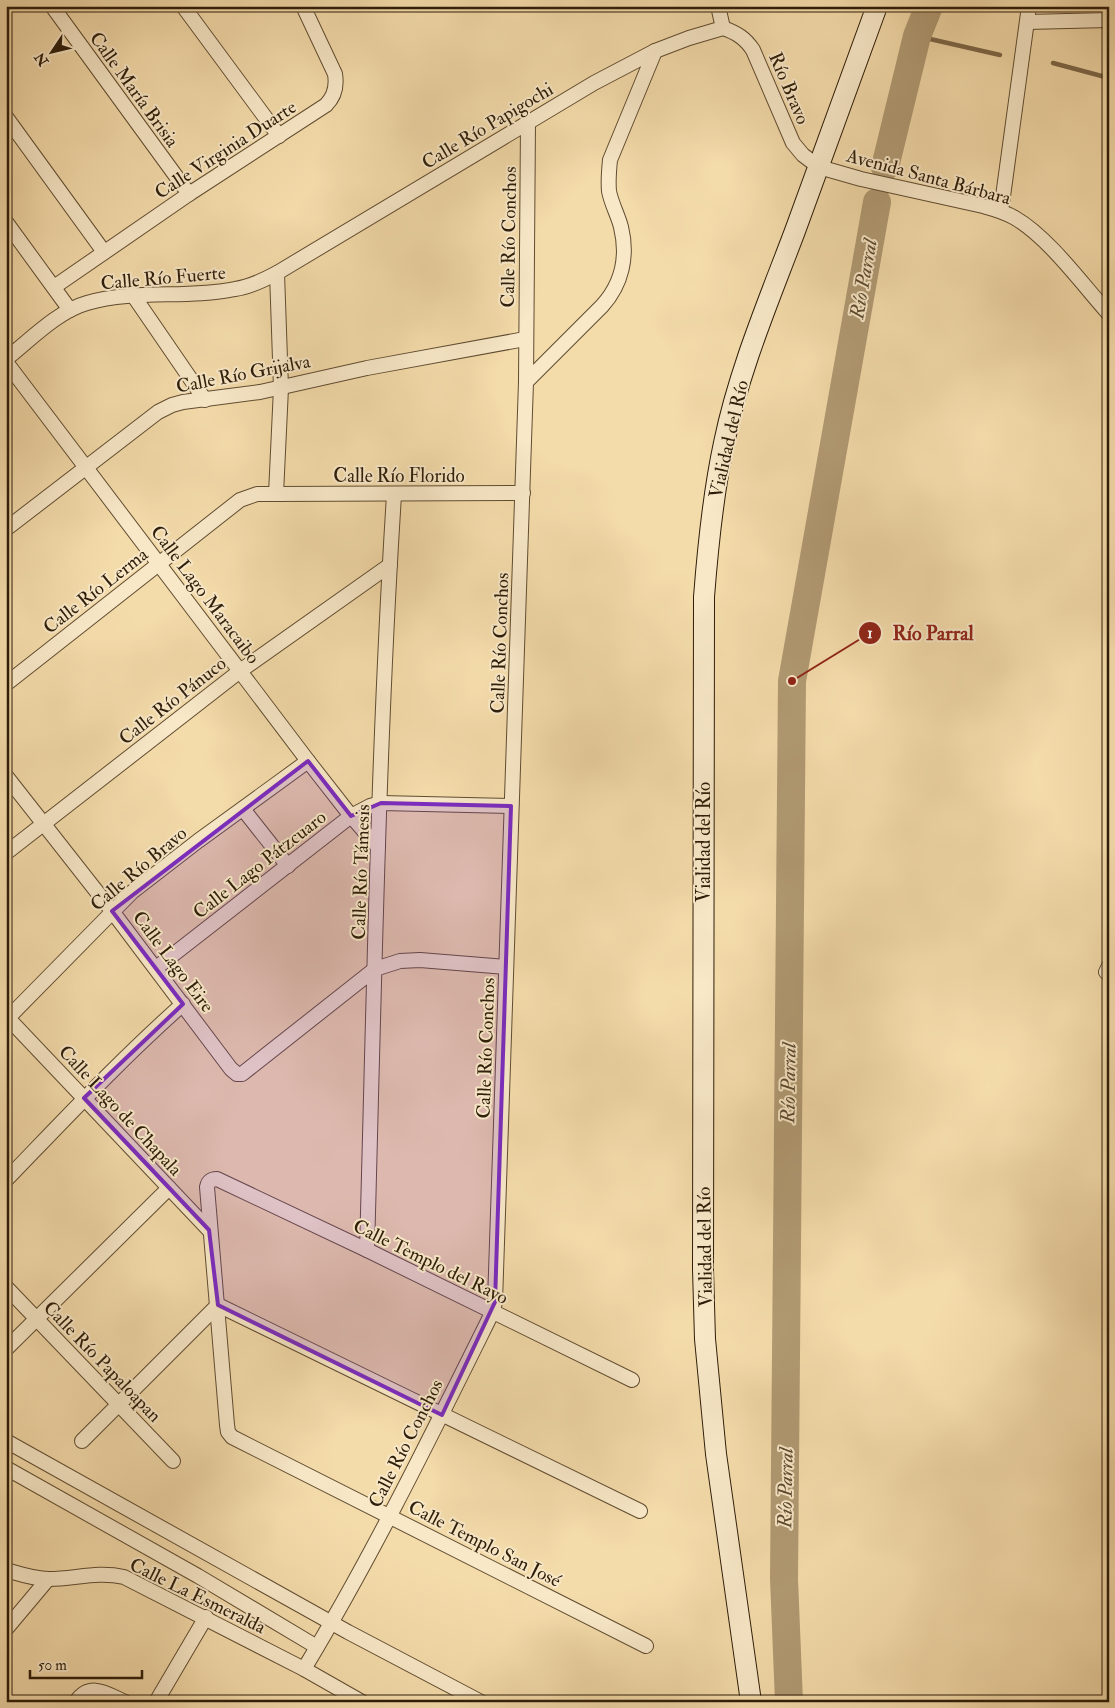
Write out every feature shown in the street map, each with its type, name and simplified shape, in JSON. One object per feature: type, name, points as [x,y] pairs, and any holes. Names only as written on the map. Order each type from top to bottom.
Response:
[{"type":"main road","name":"Vialidad del Río","points":[[751,1702],[716,1454],[705,1338],[703,1269],[704,597],[708,539],[724,442],[754,338],[819,167],[877,6]]},
{"type":"street","name":"Calle María Brisia","points":[[52,6],[189,194]]},
{"type":"street","points":[[183,6],[279,136]]},
{"type":"street","name":"Calle Virginia Duarte","points":[[54,287],[189,194],[326,105],[334,92],[336,83],[332,64],[303,6]]},
{"type":"street","points":[[718,6],[723,28]]},
{"type":"street","points":[[1001,211],[1029,6]]},
{"type":"street","points":[[1027,22],[1109,20]]},
{"type":"street","name":"Calle Río Papigochi","points":[[277,273],[594,83],[656,51],[689,38],[723,28]]},
{"type":"street","name":"Río Bravo","points":[[723,28],[737,33],[750,46],[758,60],[794,143],[803,155],[819,167]]},
{"type":"street","points":[[526,382],[602,306],[612,295],[618,284],[624,248],[621,227],[609,193],[610,160],[656,51]]},
{"type":"street","points":[[6,117],[104,252]]},
{"type":"street","name":"Calle Río Conchos","points":[[304,1669],[363,1568],[442,1415],[493,1311],[495,1302],[523,493],[526,382],[528,122]]},
{"type":"street","name":"Avenida Santa Bárbara","points":[[819,167],[861,179],[1001,211],[1030,228],[1047,244],[1109,314]]},
{"type":"street","points":[[6,222],[70,310]]},
{"type":"street","points":[[276,494],[281,388],[277,273]]},
{"type":"street","name":"Calle Río Fuerte","points":[[6,360],[70,310],[86,303],[133,295],[227,291],[258,283],[277,273]]},
{"type":"street","points":[[133,295],[205,400]]},
{"type":"street","name":"Calle Río Grijalva","points":[[6,529],[158,412],[172,405],[281,388],[367,368],[525,339]]},
{"type":"street","name":"Calle Lago Maracaibo","points":[[6,360],[308,761],[378,847]]},
{"type":"street","name":"Calle Río Florido","points":[[276,494],[523,493]]},
{"type":"street","name":"Calle Río Lerma","points":[[6,684],[240,500],[257,494],[276,494]]},
{"type":"street","name":"Calle Río Támesis","points":[[367,1250],[378,847],[394,495]]},
{"type":"street","name":"Calle Río Pánuco","points":[[6,853],[240,671],[390,565]]},
{"type":"street","name":"Calle Río Bravo","points":[[7,1018],[132,892],[308,761]]},
{"type":"street","name":"Calle Lago Eire","points":[[6,776],[156,968],[231,1069],[237,1074],[242,1074],[375,969]]},
{"type":"street","name":"Calle Lago Pátzcuaro","points":[[156,968],[351,816],[370,806],[381,803],[511,806]]},
{"type":"street","points":[[243,809],[288,866]]},
{"type":"street","points":[[375,969],[400,961],[420,960],[506,966]]},
{"type":"street","points":[[6,1180],[84,1098],[146,1037],[183,1004]]},
{"type":"street","name":"Calle Lago de Chapala","points":[[7,1018],[209,1230]]},
{"type":"street","name":"Calle Templo del Rayo","points":[[212,1180],[217,1179],[367,1250],[632,1380]]},
{"type":"street","name":"Calle Lago de Chapala","points":[[212,1180],[207,1187],[209,1230],[218,1305],[228,1432]]},
{"type":"street","points":[[6,1349],[169,1188]]},
{"type":"street","name":"Calle Río Papaloapan","points":[[6,1287],[173,1461]]},
{"type":"street","points":[[82,1441],[218,1305],[640,1511]]},
{"type":"street","name":"Calle Templo San José","points":[[228,1432],[238,1441],[646,1646]]},
{"type":"street","points":[[6,1441],[332,1622],[481,1702]]},
{"type":"street","points":[[6,1468],[198,1576],[318,1647]]},
{"type":"street","name":"Calle La Esmeralda","points":[[6,1570],[48,1580],[109,1573],[124,1576],[206,1617],[362,1702]]},
{"type":"street","points":[[6,1629],[48,1580]]},
{"type":"street","points":[[156,1702],[206,1617]]},
{"type":"street","points":[[76,1702],[85,1692],[99,1690],[125,1702]]},
{"type":"highlighted area","points":[[308,761],[351,816],[381,803],[511,806],[495,1302],[442,1415],[218,1305],[209,1230],[84,1098],[183,1004],[112,911]]},
{"type":"waterway","name":"Río Parral","points":[[885,167],[917,36],[929,6]]},
{"type":"waterway","points":[[917,36],[1000,55]]},
{"type":"waterway","points":[[1053,63],[1109,78]]},
{"type":"waterway","name":"Río Parral","points":[[789,1702],[784,1579],[792,681],[877,202]]},
{"type":"place","name":"Río Parral","points":[[792,681]]}]
